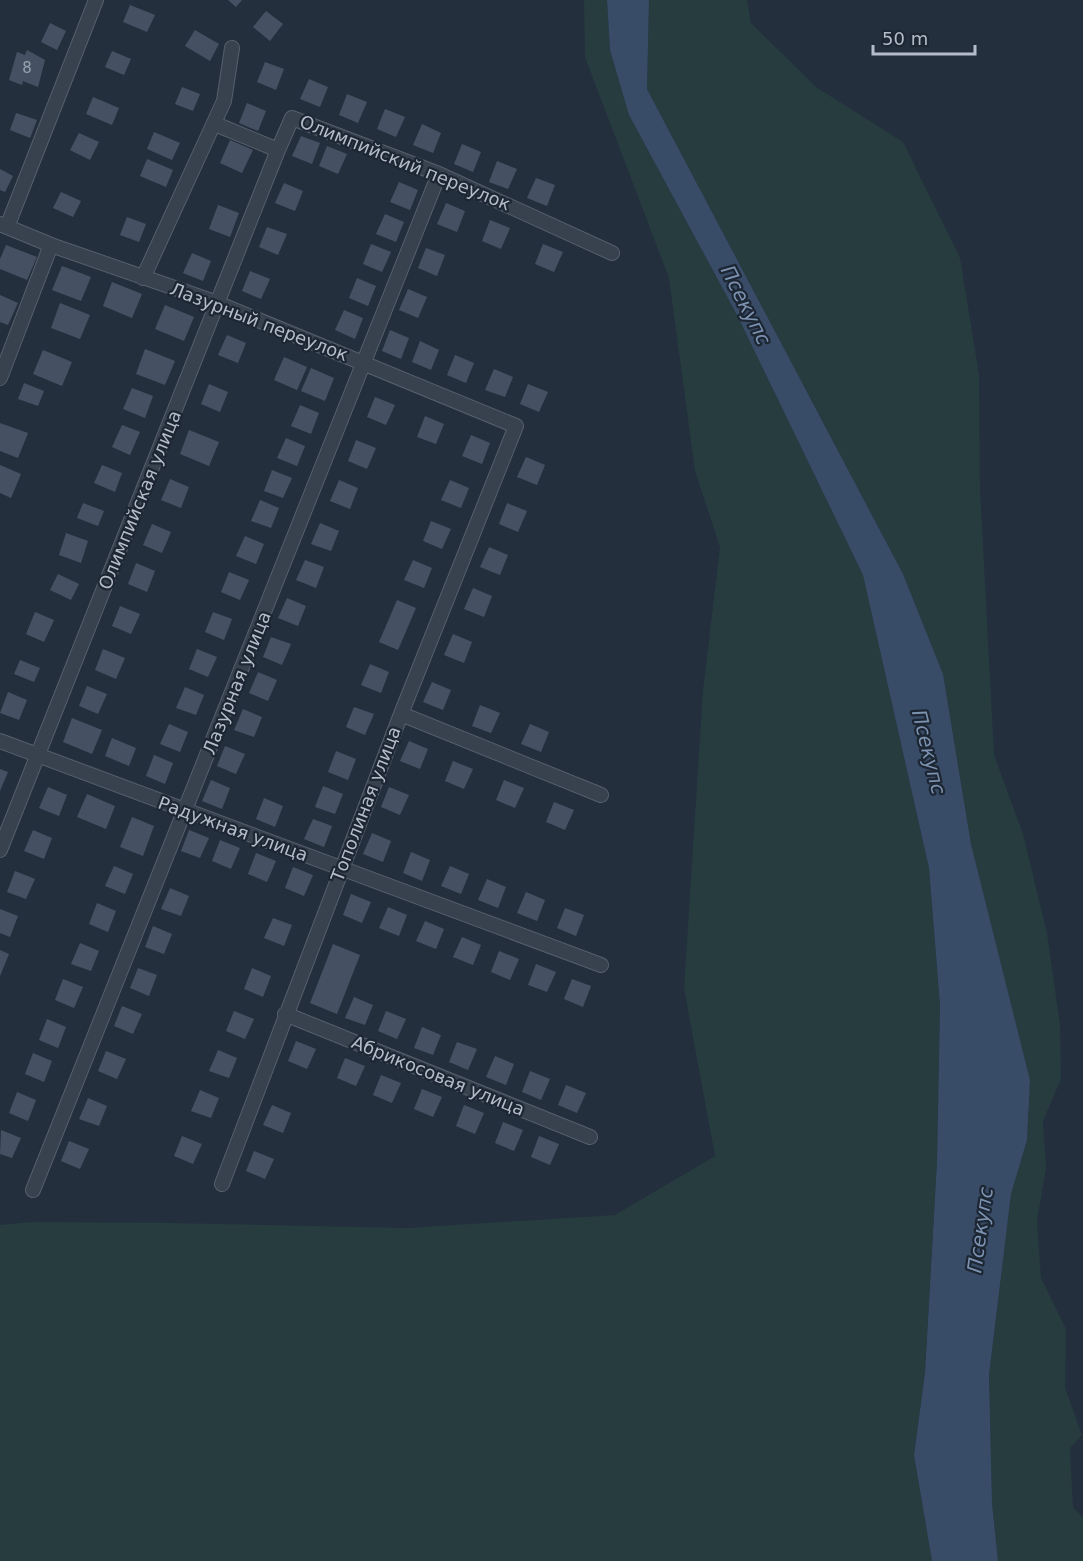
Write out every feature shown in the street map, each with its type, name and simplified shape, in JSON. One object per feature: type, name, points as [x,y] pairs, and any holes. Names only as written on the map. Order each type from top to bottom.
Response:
[{"type":"street","points":[[3,226],[96,0]]},
{"type":"street","points":[[143,278],[215,124],[224,100],[232,48]]},
{"type":"street","name":"Олимпийский переулок","points":[[215,124],[278,150],[292,118],[439,174],[612,253]]},
{"type":"street","name":"Олимпийская улица","points":[[0,850],[219,304],[278,150]]},
{"type":"street","name":"Лазурная улица","points":[[33,1190],[186,812],[439,174]]},
{"type":"street","name":"Лазурный переулок","points":[[3,226],[219,304],[516,426]]},
{"type":"street","points":[[0,378],[51,245]]},
{"type":"street","name":"Тополиная улица","points":[[222,1184],[401,714],[516,426]]},
{"type":"street","points":[[401,714],[601,795]]},
{"type":"street","name":"Радужная улица","points":[[0,741],[601,965]]},
{"type":"street","name":"Абрикосовая улица","points":[[285,1014],[590,1137]]},
{"type":"green space","points":[[584,0],[607,0],[610,50],[629,115],[737,315],[863,575],[929,868],[940,1005],[937,1162],[925,1373],[914,1455],[932,1561],[0,1561],[0,1225],[32,1222],[170,1223],[407,1228],[615,1215],[715,1156],[684,988],[703,691],[720,547],[695,471],[669,278],[585,57]]},
{"type":"green space","points":[[649,0],[747,0],[751,23],[816,87],[903,142],[960,258],[979,375],[980,489],[994,755],[1023,834],[1047,933],[1060,1025],[1061,1079],[1043,1121],[1046,1168],[1037,1221],[1041,1278],[1066,1329],[1065,1388],[1082,1435],[1070,1448],[1073,1508],[1083,1517],[1083,1561],[998,1561],[992,1503],[989,1375],[1011,1194],[1027,1140],[1030,1080],[971,844],[943,674],[903,574],[647,89]]},
{"type":"water","name":"Псекупс","points":[[607,0],[649,0],[647,89],[903,574],[943,674],[971,844],[1030,1080],[1027,1140],[1011,1194],[989,1375],[992,1503],[998,1561],[932,1561],[914,1455],[925,1373],[937,1162],[940,1005],[929,868],[863,575],[737,315],[629,115],[610,50]]},
{"type":"building","points":[[228,0],[242,0],[236,7]]},
{"type":"building","points":[[130,5],[155,15],[147,32],[123,22]]},
{"type":"building","points":[[266,11],[283,24],[270,41],[253,27]]},
{"type":"building","points":[[50,23],[66,31],[57,50],[41,42]]},
{"type":"building","points":[[195,30],[219,44],[210,61],[185,46]]},
{"type":"building","points":[[27,50],[45,60],[38,87],[23,81],[22,85],[9,80],[17,52],[25,55]]},
{"type":"building","points":[[112,51],[131,59],[124,75],[105,67]]},
{"type":"building","points":[[265,62],[284,69],[276,90],[257,82]]},
{"type":"building","points":[[309,79],[328,87],[320,107],[300,99]]},
{"type":"building","points":[[182,87],[200,94],[193,111],[175,104]]},
{"type":"building","points":[[347,94],[367,102],[358,123],[339,115]]},
{"type":"building","points":[[93,97],[119,108],[112,125],[86,114]]},
{"type":"building","points":[[247,103],[266,111],[258,131],[239,123]]},
{"type":"building","points":[[385,109],[405,117],[396,137],[377,129]]},
{"type":"building","points":[[16,113],[37,120],[30,138],[10,130]]},
{"type":"building","points":[[422,124],[441,133],[433,153],[413,145]]},
{"type":"building","points":[[154,132],[180,143],[172,160],[147,149]]},
{"type":"building","points":[[79,133],[99,142],[90,160],[70,150]]},
{"type":"building","points":[[301,136],[320,143],[312,164],[292,156]]},
{"type":"building","points":[[230,140],[253,150],[242,173],[220,163]]},
{"type":"building","points":[[462,144],[481,152],[473,172],[454,164]]},
{"type":"building","points":[[327,146],[347,154],[338,174],[319,166]]},
{"type":"building","points":[[147,159],[173,170],[166,187],[140,176]]},
{"type":"building","points":[[497,161],[517,169],[508,189],[489,182]]},
{"type":"building","points":[[0,169],[13,176],[5,192],[0,190]]},
{"type":"building","points":[[536,178],[555,185],[547,206],[527,198]]},
{"type":"building","points":[[399,182],[418,190],[410,210],[390,202]]},
{"type":"building","points":[[284,183],[303,191],[295,211],[275,203]]},
{"type":"building","points":[[61,192],[81,201],[73,217],[53,208]]},
{"type":"building","points":[[446,203],[465,211],[457,232],[437,224]]},
{"type":"building","points":[[218,205],[239,213],[230,237],[209,229]]},
{"type":"building","points":[[385,214],[404,222],[396,242],[376,234]]},
{"type":"building","points":[[127,217],[146,224],[139,242],[120,235]]},
{"type":"building","points":[[490,220],[510,228],[501,249],[482,241]]},
{"type":"building","points":[[267,227],[287,234],[278,255],[259,247]]},
{"type":"building","points":[[371,244],[391,252],[382,272],[363,264]]},
{"type":"building","points":[[543,244],[563,252],[554,272],[535,264]]},
{"type":"building","points":[[6,245],[37,257],[27,280],[0,269],[0,259]]},
{"type":"building","points":[[426,248],[445,255],[437,276],[418,268]]},
{"type":"building","points":[[192,253],[211,261],[203,281],[183,273]]},
{"type":"building","points":[[62,266],[91,277],[81,301],[52,290]]},
{"type":"building","points":[[250,271],[270,279],[261,299],[242,291]]},
{"type":"building","points":[[357,278],[376,286],[368,306],[349,298]]},
{"type":"building","points":[[112,282],[142,294],[132,318],[103,306]]},
{"type":"building","points":[[408,289],[427,297],[418,318],[399,310]]},
{"type":"building","points":[[0,295],[18,303],[8,325],[0,322]]},
{"type":"building","points":[[60,303],[90,315],[80,339],[51,328]]},
{"type":"building","points":[[165,305],[194,317],[184,341],[155,329]]},
{"type":"building","points":[[344,310],[363,318],[355,339],[335,330]]},
{"type":"building","points":[[390,330],[409,338],[401,359],[382,351]]},
{"type":"building","points":[[227,335],[246,343],[238,363],[218,355]]},
{"type":"building","points":[[420,341],[439,350],[431,370],[412,362]]},
{"type":"building","points":[[145,349],[175,361],[165,385],[136,374]]},
{"type":"building","points":[[43,350],[72,362],[62,386],[33,374]]},
{"type":"building","points":[[455,355],[474,363],[466,383],[447,375]]},
{"type":"building","points":[[284,357],[307,367],[297,390],[274,380]]},
{"type":"building","points":[[311,368],[334,378],[325,401],[301,391]]},
{"type":"building","points":[[494,369],[513,377],[505,397],[485,390]]},
{"type":"building","points":[[24,383],[44,391],[38,406],[18,399]]},
{"type":"building","points":[[209,384],[228,392],[220,412],[201,404]]},
{"type":"building","points":[[528,384],[548,392],[539,412],[520,404]]},
{"type":"building","points":[[132,388],[153,396],[145,418],[123,409]]},
{"type":"building","points":[[375,397],[395,405],[386,425],[367,417]]},
{"type":"building","points":[[300,405],[319,413],[311,434],[291,426]]},
{"type":"building","points":[[425,416],[444,424],[436,444],[417,437]]},
{"type":"building","points":[[0,423],[28,433],[18,458],[0,451]]},
{"type":"building","points":[[122,425],[140,432],[130,455],[112,447]]},
{"type":"building","points":[[189,430],[219,442],[209,466],[180,454]]},
{"type":"building","points":[[471,435],[490,443],[482,464],[462,456]]},
{"type":"building","points":[[286,438],[305,446],[297,466],[277,458]]},
{"type":"building","points":[[356,440],[376,448],[367,469],[348,461]]},
{"type":"building","points":[[526,457],[545,465],[537,485],[517,477]]},
{"type":"building","points":[[0,465],[21,474],[11,498],[0,493]]},
{"type":"building","points":[[102,465],[122,473],[115,492],[94,483]]},
{"type":"building","points":[[272,470],[292,478],[283,498],[264,491]]},
{"type":"building","points":[[170,479],[189,487],[181,508],[161,500]]},
{"type":"building","points":[[339,480],[358,488],[350,509],[330,501]]},
{"type":"building","points":[[450,480],[469,488],[461,508],[441,500]]},
{"type":"building","points":[[260,500],[279,508],[271,528],[251,521]]},
{"type":"building","points":[[83,503],[104,511],[98,526],[77,518]]},
{"type":"building","points":[[507,503],[527,511],[518,532],[499,524]]},
{"type":"building","points":[[431,521],[451,529],[442,549],[423,541]]},
{"type":"building","points":[[320,523],[339,531],[331,551],[311,544]]},
{"type":"building","points":[[152,524],[171,532],[162,553],[143,545]]},
{"type":"building","points":[[66,533],[88,541],[81,563],[59,555]]},
{"type":"building","points":[[245,536],[264,544],[256,564],[236,556]]},
{"type":"building","points":[[489,547],[508,555],[500,575],[480,567]]},
{"type":"building","points":[[305,560],[324,567],[316,588],[296,580]]},
{"type":"building","points":[[413,560],[432,568],[424,588],[404,580]]},
{"type":"building","points":[[136,563],[155,571],[147,592],[128,584]]},
{"type":"building","points":[[229,572],[249,580],[240,600],[221,592]]},
{"type":"building","points":[[58,574],[79,584],[71,600],[50,590]]},
{"type":"building","points":[[473,588],[492,596],[484,617],[464,609]]},
{"type":"building","points":[[287,598],[306,606],[298,626],[278,618]]},
{"type":"building","points":[[397,600],[416,608],[398,650],[379,642]]},
{"type":"building","points":[[120,606],[140,614],[131,634],[112,626]]},
{"type":"building","points":[[35,612],[54,620],[44,642],[26,634]]},
{"type":"building","points":[[213,612],[232,619],[224,640],[205,632]]},
{"type":"building","points":[[453,634],[472,642],[464,663],[444,655]]},
{"type":"building","points":[[271,637],[291,644],[282,665],[263,657]]},
{"type":"building","points":[[103,649],[125,658],[116,679],[95,670]]},
{"type":"building","points":[[197,649],[217,657],[208,677],[189,669]]},
{"type":"building","points":[[20,660],[40,668],[34,682],[14,674]]},
{"type":"building","points":[[370,664],[389,672],[381,693],[361,685]]},
{"type":"building","points":[[258,672],[277,680],[268,701],[249,693]]},
{"type":"building","points":[[432,682],[451,690],[443,710],[423,702]]},
{"type":"building","points":[[87,686],[107,694],[98,714],[79,706]]},
{"type":"building","points":[[185,687],[204,695],[196,715],[176,708]]},
{"type":"building","points":[[8,692],[27,700],[19,720],[0,713]]},
{"type":"building","points":[[480,705],[500,713],[491,733],[472,726]]},
{"type":"building","points":[[354,707],[374,714],[365,735],[346,727]]},
{"type":"building","points":[[243,709],[262,717],[254,737],[234,730]]},
{"type":"building","points":[[72,718],[102,730],[92,754],[63,742]]},
{"type":"building","points":[[169,724],[188,732],[180,752],[160,744]]},
{"type":"building","points":[[530,724],[549,732],[541,752],[521,744]]},
{"type":"building","points":[[112,738],[136,748],[129,766],[105,756]]},
{"type":"building","points":[[409,741],[428,749],[420,769],[400,761]]},
{"type":"building","points":[[225,746],[245,754],[236,774],[217,766]]},
{"type":"building","points":[[336,751],[356,759],[348,780],[328,772]]},
{"type":"building","points":[[154,755],[173,763],[165,784],[146,776]]},
{"type":"building","points":[[453,761],[473,769],[464,789],[445,781]]},
{"type":"building","points":[[0,769],[8,772],[0,791]]},
{"type":"building","points":[[211,780],[230,788],[222,809],[202,801]]},
{"type":"building","points":[[504,780],[524,788],[515,808],[496,800]]},
{"type":"building","points":[[323,786],[343,794],[335,814],[315,807]]},
{"type":"building","points":[[48,787],[67,795],[59,816],[39,808]]},
{"type":"building","points":[[389,787],[409,795],[400,815],[381,807]]},
{"type":"building","points":[[87,794],[115,806],[106,829],[77,817]]},
{"type":"building","points":[[264,798],[283,806],[275,827],[256,819]]},
{"type":"building","points":[[554,802],[574,810],[565,830],[546,822]]},
{"type":"building","points":[[132,817],[154,826],[143,856],[120,847]]},
{"type":"building","points":[[313,819],[332,826],[324,847],[304,839]]},
{"type":"building","points":[[33,830],[52,838],[44,859],[24,851]]},
{"type":"building","points":[[189,830],[209,838],[200,858],[181,851]]},
{"type":"building","points":[[372,833],[391,841],[383,862],[363,854]]},
{"type":"building","points":[[220,840],[240,848],[231,869],[212,861]]},
{"type":"building","points":[[411,852],[430,860],[422,881],[403,873]]},
{"type":"building","points":[[256,853],[276,861],[267,882],[248,874]]},
{"type":"building","points":[[114,866],[133,874],[125,894],[105,886]]},
{"type":"building","points":[[450,866],[469,874],[461,894],[441,886]]},
{"type":"building","points":[[293,867],[313,875],[304,896],[285,888]]},
{"type":"building","points":[[15,871],[35,879],[26,899],[7,892]]},
{"type":"building","points":[[487,879],[506,887],[498,908],[478,900]]},
{"type":"building","points":[[170,888],[189,896],[181,916],[161,909]]},
{"type":"building","points":[[526,892],[545,900],[537,921],[517,913]]},
{"type":"building","points":[[351,894],[371,902],[362,923],[343,915]]},
{"type":"building","points":[[97,903],[116,911],[108,932],[89,924]]},
{"type":"building","points":[[388,907],[407,915],[399,936],[379,928]]},
{"type":"building","points":[[565,908],[584,915],[576,936],[557,928]]},
{"type":"building","points":[[0,909],[18,916],[10,937],[0,933]]},
{"type":"building","points":[[273,918],[292,925],[284,946],[264,938]]},
{"type":"building","points":[[425,921],[444,929],[436,949],[416,941]]},
{"type":"building","points":[[153,926],[172,934],[164,954],[145,947]]},
{"type":"building","points":[[462,937],[481,945],[473,965],[453,957]]},
{"type":"building","points":[[80,943],[99,951],[91,971],[71,964]]},
{"type":"building","points":[[333,944],[360,955],[337,1014],[310,1003]]},
{"type":"building","points":[[0,950],[9,954],[0,976]]},
{"type":"building","points":[[499,951],[519,959],[510,980],[491,972]]},
{"type":"building","points":[[536,964],[556,972],[547,992],[528,985]]},
{"type":"building","points":[[138,968],[157,975],[149,996],[130,988]]},
{"type":"building","points":[[252,968],[271,976],[263,997],[244,989]]},
{"type":"building","points":[[63,979],[83,987],[74,1008],[55,1000]]},
{"type":"building","points":[[572,979],[591,986],[583,1007],[564,999]]},
{"type":"building","points":[[354,997],[373,1005],[365,1025],[345,1018]]},
{"type":"building","points":[[122,1006],[142,1014],[133,1034],[114,1026]]},
{"type":"building","points":[[234,1011],[254,1019],[245,1039],[226,1031]]},
{"type":"building","points":[[386,1011],[406,1019],[397,1039],[378,1031]]},
{"type":"building","points":[[47,1019],[66,1027],[58,1048],[39,1040]]},
{"type":"building","points":[[422,1027],[441,1035],[433,1055],[414,1048]]},
{"type":"building","points":[[296,1041],[316,1049],[307,1069],[288,1061]]},
{"type":"building","points":[[457,1042],[477,1049],[468,1070],[449,1062]]},
{"type":"building","points":[[218,1050],[237,1058],[229,1078],[209,1071]]},
{"type":"building","points":[[106,1051],[126,1059],[117,1079],[98,1071]]},
{"type":"building","points":[[33,1053],[52,1061],[44,1082],[25,1074]]},
{"type":"building","points":[[495,1056],[514,1064],[506,1085],[486,1077]]},
{"type":"building","points":[[345,1058],[365,1066],[356,1086],[337,1078]]},
{"type":"building","points":[[530,1071],[550,1079],[541,1100],[522,1092]]},
{"type":"building","points":[[381,1075],[401,1083],[392,1103],[373,1095]]},
{"type":"building","points":[[566,1085],[586,1093],[577,1113],[558,1105]]},
{"type":"building","points":[[422,1089],[442,1097],[433,1117],[414,1109]]},
{"type":"building","points":[[200,1090],[219,1098],[211,1118],[191,1111]]},
{"type":"building","points":[[17,1092],[36,1100],[28,1121],[9,1113]]},
{"type":"building","points":[[88,1098],[107,1106],[99,1126],[79,1119]]},
{"type":"building","points":[[272,1105],[291,1113],[283,1133],[263,1125]]},
{"type":"building","points":[[464,1105],[484,1113],[475,1134],[456,1126]]},
{"type":"building","points":[[503,1122],[523,1130],[514,1151],[495,1143]]},
{"type":"building","points":[[1,1130],[21,1138],[12,1158],[0,1154]]},
{"type":"building","points":[[182,1136],[202,1144],[193,1164],[174,1156]]},
{"type":"building","points":[[539,1136],[559,1144],[550,1165],[531,1157]]},
{"type":"building","points":[[69,1141],[89,1149],[80,1169],[61,1161]]},
{"type":"building","points":[[254,1151],[274,1159],[265,1179],[246,1171]]}]
